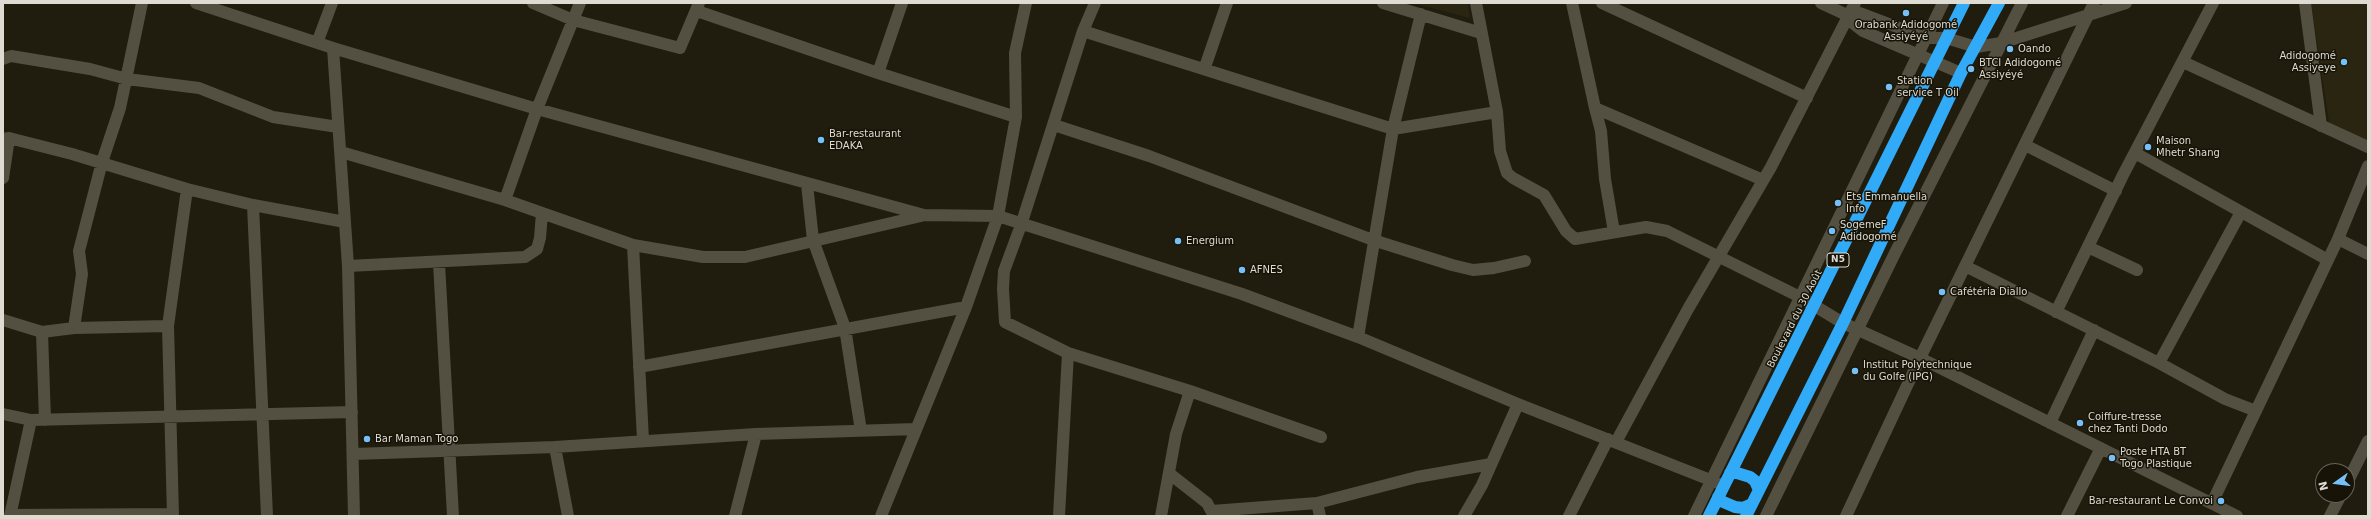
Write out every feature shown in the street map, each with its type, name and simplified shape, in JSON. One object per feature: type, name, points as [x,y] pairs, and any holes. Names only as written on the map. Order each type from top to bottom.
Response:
[{"type":"highway","name":"Boulevard du 30 Août","points":[[1709,516],[1718,497],[1718,482],[1730,473],[1815,306],[1964,3]]},
{"type":"highway","points":[[1746,516],[1843,323],[1961,73],[1998,3]]},
{"type":"highway","points":[[1730,473],[1737,473],[1750,477],[1755,481],[1759,490]]},
{"type":"highway","points":[[1718,497],[1721,501],[1735,507],[1743,508],[1752,504]]},
{"type":"street","points":[[74,328],[82,274],[79,251],[102,162],[114,131],[127,79],[142,3]]},
{"type":"street","points":[[196,3],[333,48],[537,109],[924,215]]},
{"type":"street","points":[[317,43],[332,3]]},
{"type":"street","points":[[532,3],[573,20],[680,48],[698,7],[878,73],[1016,117]]},
{"type":"street","points":[[505,200],[537,109],[580,3]]},
{"type":"street","points":[[878,73],[902,3]]},
{"type":"street","points":[[881,516],[966,307],[998,216],[1016,117],[1015,53],[1026,3]]},
{"type":"street","points":[[1095,3],[1083,31],[1022,225],[1003,279],[1005,322],[1068,353],[1190,391],[1321,437]]},
{"type":"street","points":[[1205,68],[1227,3]]},
{"type":"street","points":[[1384,3],[1481,33]]},
{"type":"street","points":[[1476,3],[1497,112],[1500,151],[1507,173],[1512,178],[1544,195],[1566,231],[1575,239],[1646,227],[1657,228],[1800,297],[1843,323],[1920,358],[2237,516]]},
{"type":"street","points":[[1572,3],[1601,131],[1605,179],[1614,232]]},
{"type":"street","points":[[1602,3],[1807,98]]},
{"type":"street","points":[[1821,3],[1849,16],[1854,24],[1863,31],[1961,73]]},
{"type":"street","points":[[1569,516],[1763,180],[1807,98],[1855,3]]},
{"type":"street","points":[[1694,516],[1718,482],[1800,297],[1944,3]]},
{"type":"street","points":[[1766,516],[2022,3]]},
{"type":"street","points":[[1849,16],[1860,13],[1926,38],[1946,38],[1976,47],[2001,43],[2092,8],[2126,3]]},
{"type":"street","points":[[2056,312],[2135,153],[2213,3]]},
{"type":"street","points":[[2305,3],[2321,126]]},
{"type":"street","points":[[1846,516],[1920,358],[2092,8]]},
{"type":"street","points":[[1358,337],[1373,240],[1393,128],[1421,14]]},
{"type":"street","points":[[1083,31],[1393,128],[1497,112]]},
{"type":"street","points":[[333,48],[348,266],[354,454],[354,516]]},
{"type":"street","points":[[3,59],[11,56],[90,69],[127,79],[199,88],[273,117],[338,128]]},
{"type":"street","points":[[2183,62],[2368,147]]},
{"type":"street","points":[[1595,108],[1763,180]]},
{"type":"street","points":[[1054,125],[1149,156],[1373,240],[1473,270],[1494,268],[1525,261]]},
{"type":"street","points":[[3,178],[6,138],[102,162],[187,189],[253,205],[345,222]]},
{"type":"street","points":[[2024,145],[2116,191]]},
{"type":"street","points":[[341,152],[505,200],[633,245],[703,257],[745,257],[924,215],[998,216],[1022,225],[1242,294],[1358,337],[1518,404],[1718,482]]},
{"type":"street","points":[[2135,153],[2328,260]]},
{"type":"street","points":[[2212,504],[2338,239],[2368,166]]},
{"type":"street","points":[[807,184],[813,240],[845,328],[861,431]]},
{"type":"street","points":[[31,420],[10,515],[173,515],[168,326],[187,189]]},
{"type":"street","points":[[253,205],[267,516]]},
{"type":"street","points":[[2159,363],[2241,212]]},
{"type":"street","points":[[348,266],[439,263],[525,257],[532,254],[537,249],[540,238],[542,213]]},
{"type":"street","points":[[2338,239],[2368,254]]},
{"type":"street","points":[[633,245],[642,440]]},
{"type":"street","points":[[2088,247],[2137,270]]},
{"type":"street","points":[[439,263],[453,516]]},
{"type":"street","points":[[1965,266],[2159,363],[2225,399],[2256,411]]},
{"type":"street","points":[[639,367],[966,307]]},
{"type":"street","points":[[3,320],[42,332],[74,328],[168,326]]},
{"type":"street","points":[[2050,423],[2094,330]]},
{"type":"street","points":[[42,332],[45,420]]},
{"type":"street","points":[[1060,516],[1068,353]]},
{"type":"street","points":[[1161,516],[1170,474],[1176,434],[1190,391]]},
{"type":"street","points":[[1464,516],[1491,464],[1518,404]]},
{"type":"street","points":[[3,414],[31,420],[45,420],[352,412]]},
{"type":"street","points":[[354,454],[555,447],[642,440],[756,434],[916,429]]},
{"type":"street","points":[[735,516],[756,434]]},
{"type":"street","points":[[2355,467],[2368,441]]},
{"type":"street","points":[[555,447],[568,516]]},
{"type":"street","points":[[2067,516],[2101,448]]},
{"type":"street","points":[[1170,474],[1207,503],[1213,513],[1317,503],[1417,477],[1491,464]]},
{"type":"street","points":[[1317,503],[1320,516]]},
{"type":"street","points":[[2330,516],[2337,503]]},
{"type":"shaded area","points":[[1413,3],[1468,3],[1470,18],[1466,17]]},
{"type":"shaded area","name":"Adidogomé Assiyeye","points":[[2311,3],[2368,3],[2368,142],[2329,122]]},
{"type":"place","name":"Orabank Adidogomé Assiyéyé","points":[[1906,13]]},
{"type":"place","name":"Oando","points":[[2010,49]]},
{"type":"place","name":"Adidogomé Assiyeye","points":[[2344,62]]},
{"type":"place","name":"BTCI Adidogomé Assiyéyé","points":[[1971,69]]},
{"type":"place","name":"Station service T Oil","points":[[1889,87]]},
{"type":"place","name":"Bar-restaurant EDAKA","points":[[821,140]]},
{"type":"place","name":"Maison Mhetr Shang","points":[[2148,147]]},
{"type":"place","name":"Ets Emmanuella Info","points":[[1838,203]]},
{"type":"place","name":"SogemeF Adidogomé","points":[[1832,231]]},
{"type":"place","name":"Energium","points":[[1178,241]]},
{"type":"place","name":"AFNES","points":[[1242,270]]},
{"type":"place","name":"Cafétéria Diallo","points":[[1942,292]]},
{"type":"place","name":"Institut Polytechnique du Golfe (IPG)","points":[[1855,371]]},
{"type":"place","name":"Coiffure-tresse chez Tanti Dodo","points":[[2080,423]]},
{"type":"place","name":"Bar Maman Togo","points":[[367,439]]},
{"type":"place","name":"Poste HTA BT Togo Plastique","points":[[2112,458]]},
{"type":"place","name":"Bar-restaurant Le Convoi","points":[[2221,501]]}]
